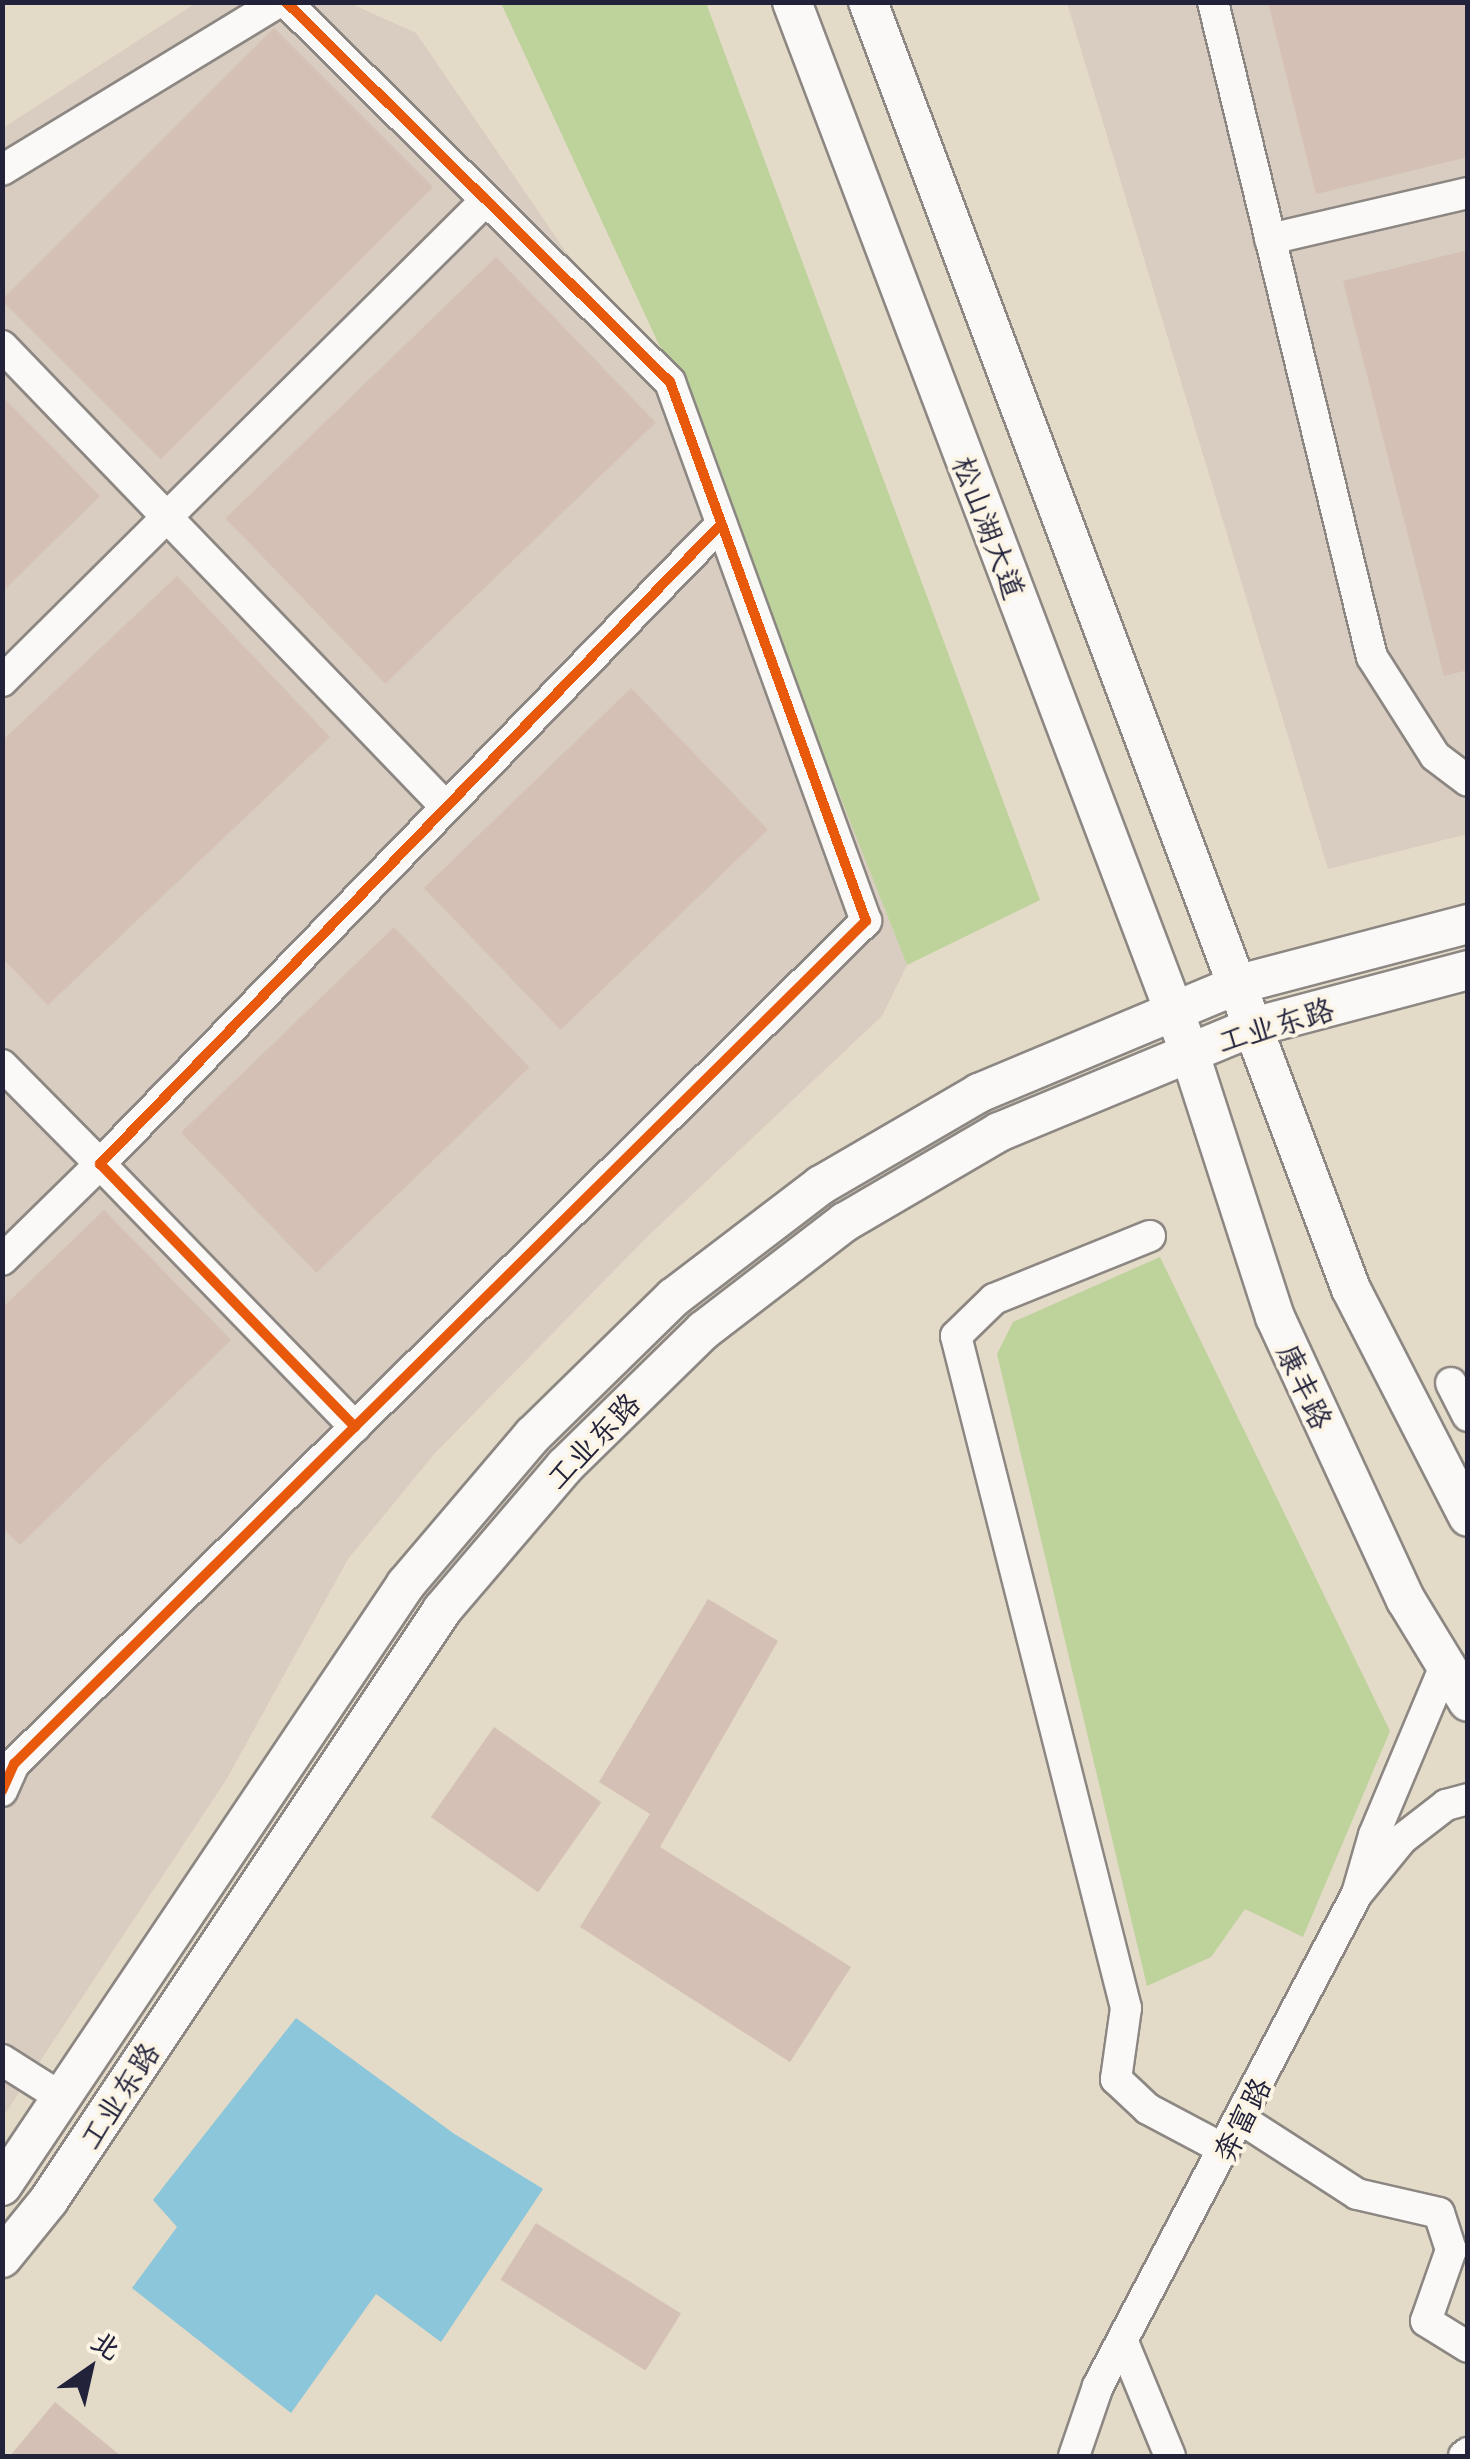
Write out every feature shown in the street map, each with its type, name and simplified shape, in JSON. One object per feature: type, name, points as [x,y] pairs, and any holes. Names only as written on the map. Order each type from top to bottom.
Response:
[{"type":"main road","name":"松山湖大道","points":[[792,2],[1189,1051]]},
{"type":"main road","points":[[868,2],[1351,1288],[1468,1517]]},
{"type":"main road","name":"工业东路","points":[[6,2175],[62,2098],[406,1584],[464,1510],[604,1362],[741,1240],[821,1184],[979,1093],[1240,984],[1468,924]]},
{"type":"main road","name":"工业东路","points":[[2,2258],[48,2200],[442,1610],[498,1539],[635,1394],[769,1276],[846,1222],[1000,1132],[1253,1027],[1468,970]]},
{"type":"main road","name":"康丰路","points":[[1189,1051],[1274,1318],[1406,1600],[1468,1702]]},
{"type":"street","points":[[2,170],[282,2],[670,382],[866,922],[14,1764],[2,1791]]},
{"type":"street","points":[[1213,2],[1372,657],[1435,756],[1468,781]]},
{"type":"street","points":[[1270,239],[1468,193]]},
{"type":"street","points":[[2,682],[486,200]]},
{"type":"street","points":[[2,346],[446,807]]},
{"type":"street","points":[[2,1260],[722,524]]},
{"type":"street","points":[[2,1066],[354,1427]]},
{"type":"street","points":[[1150,1236],[994,1299],[956,1336],[1126,2008],[1116,2078],[1148,2109],[1225,2150]]},
{"type":"street","points":[[1451,1383],[1468,1416]]},
{"type":"street","points":[[1357,1894],[1374,1835],[1446,1666]]},
{"type":"street","points":[[1357,1894],[1402,1838],[1446,1804],[1468,1799]]},
{"type":"street","name":"奔富路","points":[[1074,2456],[1098,2386],[1357,1894]]},
{"type":"street","points":[[2,2060],[62,2098]]},
{"type":"street","points":[[1241,2119],[1357,2194],[1439,2213],[1451,2250],[1426,2321],[1468,2347]]},
{"type":"street","points":[[1123,2342],[1170,2456]]},
{"type":"shaded area","points":[[196,3],[349,3],[416,33],[566,252],[672,373],[907,965],[882,1016],[648,1236],[435,1453],[348,1559],[226,1780],[3,2117],[3,128]]},
{"type":"shaded area","points":[[1067,3],[1467,3],[1467,834],[1328,869]]},
{"type":"green space","points":[[501,3],[706,3],[1040,900],[907,965],[672,373]]},
{"type":"green space","points":[[1160,1257],[1390,1731],[1303,1937],[1245,1909],[1211,1957],[1147,1986],[997,1354],[1013,1322]]},
{"type":"water","points":[[296,2018],[453,2133],[543,2189],[441,2342],[376,2294],[291,2413],[132,2288],[177,2227],[153,2200]]},
{"type":"building","points":[[1268,2],[1468,2],[1468,157],[1316,194]]},
{"type":"building","points":[[274,28],[433,187],[161,459],[2,300]]},
{"type":"building","points":[[1468,250],[1468,670],[1444,676],[1343,281]]},
{"type":"building","points":[[496,257],[656,422],[385,684],[226,518]]},
{"type":"building","points":[[2,396],[100,496],[2,592]]},
{"type":"building","points":[[177,576],[330,737],[48,1005],[2,958],[2,741]]},
{"type":"building","points":[[631,688],[768,830],[561,1030],[424,888]]},
{"type":"building","points":[[394,927],[529,1067],[317,1273],[181,1133]]},
{"type":"building","points":[[104,1210],[231,1340],[20,1545],[2,1527],[2,1308]]},
{"type":"building","points":[[708,1599],[778,1641],[660,1847],[851,1967],[790,2062],[580,1927],[650,1814],[599,1782]]},
{"type":"building","points":[[494,1727],[601,1802],[538,1892],[431,1817]]},
{"type":"building","points":[[536,2223],[681,2314],[646,2370],[500,2280]]},
{"type":"building","points":[[55,2402],[121,2456],[10,2456]]},
{"type":"cycle path","points":[[2,1791],[14,1764],[866,921],[670,382],[286,2]]},
{"type":"cycle path","points":[[355,1427],[100,1164],[721,524]]}]
